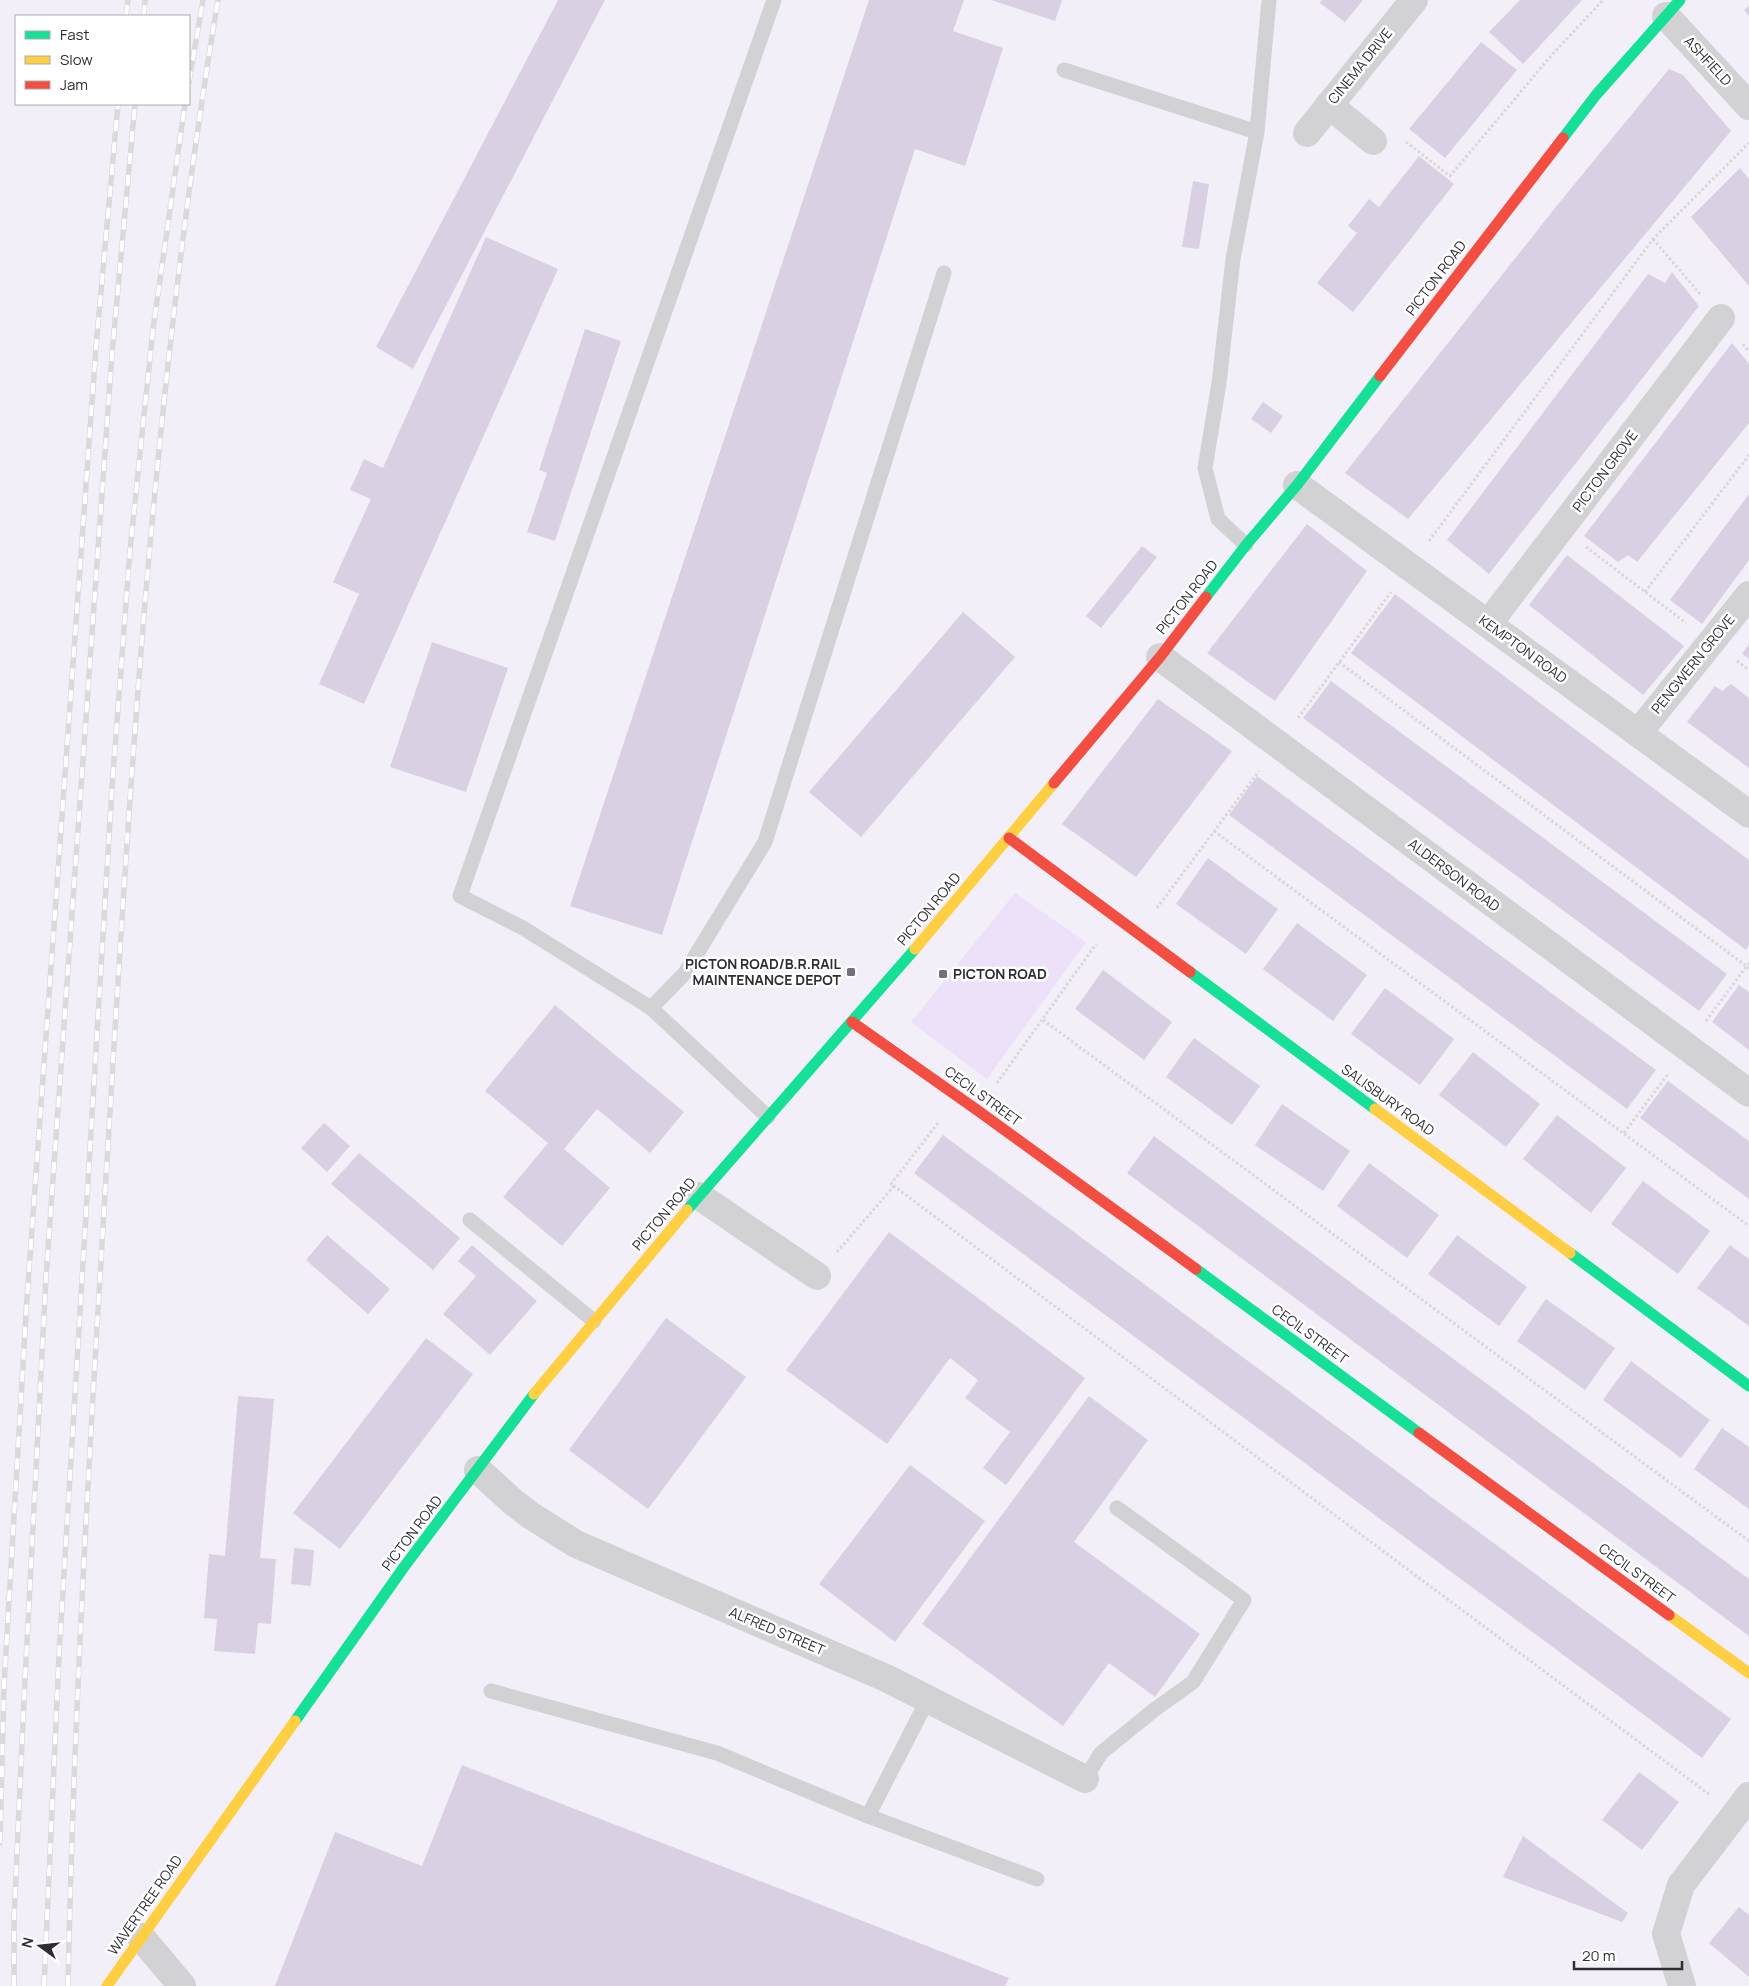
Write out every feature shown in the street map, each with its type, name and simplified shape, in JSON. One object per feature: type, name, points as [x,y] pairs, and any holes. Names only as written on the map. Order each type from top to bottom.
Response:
[{"type":"main road","name":"PICTON ROAD","points":[[208,1842],[404,1567],[551,1372],[699,1196],[852,1022],[1009,838],[1160,657],[1246,545],[1297,485],[1596,95],[1673,5]]},
{"type":"main road","name":"SALISBURY ROAD","points":[[1009,838],[1749,1386]]},
{"type":"main road","name":"CECIL STREET","points":[[852,1022],[977,1110],[1749,1674]]},
{"type":"main road","name":"WAVERTREE ROAD","points":[[107,1986],[208,1842]]},
{"type":"street","name":"CINEMA DRIVE","points":[[1307,133],[1414,0]]},
{"type":"street","name":"ASHFIELD","points":[[1673,5],[1749,106]]},
{"type":"street","points":[[1329,105],[1373,140]]},
{"type":"street","name":"PICTON GROVE","points":[[1488,624],[1721,318]]},
{"type":"street","name":"KEMPTON ROAD","points":[[1297,485],[1749,814]]},
{"type":"street","name":"PENGWERN GROVE","points":[[1638,733],[1749,595]]},
{"type":"street","name":"ALDERSON ROAD","points":[[1160,657],[1749,1093]]},
{"type":"street","points":[[699,1196],[817,1276]]},
{"type":"street","name":"ALFRED STREET","points":[[478,1470],[530,1515],[576,1544],[886,1678],[1085,1780]]},
{"type":"street","points":[[1682,1986],[1666,1934],[1681,1885],[1742,1805]]},
{"type":"street","points":[[141,1937],[182,1986]]},
{"type":"lane","points":[[768,1117],[650,1008],[523,928],[460,896],[774,0]]},
{"type":"lane","points":[[1246,545],[1218,519],[1205,468],[1219,382],[1233,259],[1257,132],[1269,0]]},
{"type":"lane","points":[[1064,70],[1257,132]]},
{"type":"lane","points":[[650,1008],[686,973],[765,842],[944,273]]},
{"type":"lane","points":[[470,1220],[594,1321]]},
{"type":"lane","points":[[1085,1780],[1101,1753],[1192,1682],[1244,1600],[1117,1508]]},
{"type":"lane","points":[[491,1691],[717,1754],[868,1816],[1037,1879]]},
{"type":"lane","points":[[868,1816],[928,1699]]},
{"type":"path","points":[[1373,140],[1385,126],[1450,176],[1548,58],[1603,0]]},
{"type":"path","points":[[1138,934],[1653,239],[1749,142]]},
{"type":"path","points":[[1645,592],[1749,455]]},
{"type":"path","points":[[1561,528],[1749,670]]},
{"type":"path","points":[[1340,662],[1749,968]]},
{"type":"path","points":[[1214,831],[1749,1226]]},
{"type":"path","points":[[977,1110],[1115,917]]},
{"type":"path","points":[[1042,1020],[1749,1541]]},
{"type":"path","points":[[959,1097],[891,1184],[1742,1805]]},
{"type":"path","points":[[817,1276],[894,1186]]},
{"type":"shaded area","points":[[1015,893],[1086,942],[987,1079],[911,1022]]},
{"type":"building","points":[[558,0],[605,0],[413,369],[376,347]]},
{"type":"building","points":[[869,0],[964,0],[953,31],[1003,48],[965,166],[915,149],[662,935],[570,906]]},
{"type":"building","points":[[991,0],[1062,0],[1055,21]]},
{"type":"building","points":[[1322,0],[1363,0],[1345,22],[1320,3]]},
{"type":"building","points":[[1520,0],[1582,0],[1523,64],[1489,32]]},
{"type":"building","points":[[1749,6],[1749,16],[1744,10]]},
{"type":"building","points":[[1481,42],[1517,70],[1445,158],[1409,129]]},
{"type":"building","points":[[1669,69],[1683,75],[1731,131],[1408,519],[1345,473],[1559,203]]},
{"type":"building","points":[[1419,156],[1454,184],[1353,312],[1317,283],[1357,233],[1348,226],[1369,199],[1379,207]]},
{"type":"building","points":[[1740,168],[1749,179],[1749,286],[1691,217]]},
{"type":"building","points":[[1193,181],[1209,184],[1199,249],[1182,247]]},
{"type":"building","points":[[486,237],[558,269],[364,704],[319,684],[359,594],[333,582],[371,499],[350,490],[364,459],[383,468]]},
{"type":"building","points":[[1672,272],[1699,306],[1489,574],[1447,540],[1648,274],[1665,283]]},
{"type":"building","points":[[585,329],[621,341],[555,541],[527,532],[547,473],[539,470]]},
{"type":"building","points":[[1732,343],[1749,364],[1749,423],[1637,562],[1628,555],[1618,562],[1584,536]]},
{"type":"building","points":[[1263,402],[1283,416],[1271,433],[1251,419]]},
{"type":"building","points":[[1749,494],[1749,560],[1702,624],[1670,600]]},
{"type":"building","points":[[1307,524],[1367,571],[1275,701],[1207,653]]},
{"type":"building","points":[[1142,546],[1157,557],[1101,628],[1086,616]]},
{"type":"building","points":[[1567,555],[1684,646],[1643,695],[1529,605]]},
{"type":"building","points":[[1395,594],[1749,860],[1749,945],[1746,950],[1351,653]]},
{"type":"building","points":[[963,612],[1015,657],[861,837],[809,792]]},
{"type":"building","points":[[432,642],[508,668],[466,792],[390,767]]},
{"type":"building","points":[[1749,644],[1749,659],[1742,654]]},
{"type":"building","points":[[1331,681],[1727,974],[1699,1011],[1303,718]]},
{"type":"building","points":[[1731,684],[1749,698],[1749,768],[1687,722],[1715,686],[1722,691]]},
{"type":"building","points":[[1158,699],[1232,751],[1136,877],[1062,824]]},
{"type":"building","points":[[1257,776],[1656,1070],[1627,1109],[1229,815]]},
{"type":"building","points":[[1208,858],[1278,909],[1246,954],[1176,904]]},
{"type":"building","points":[[1297,923],[1367,975],[1333,1021],[1263,969]]},
{"type":"building","points":[[1103,970],[1172,1022],[1144,1060],[1075,1009]]},
{"type":"building","points":[[1739,985],[1749,992],[1749,1050],[1712,1022]]},
{"type":"building","points":[[1385,988],[1454,1039],[1420,1085],[1351,1034]]},
{"type":"building","points":[[555,1005],[684,1112],[650,1153],[597,1109],[564,1149],[610,1188],[562,1246],[503,1197],[548,1143],[485,1091]]},
{"type":"building","points":[[1194,1038],[1260,1086],[1232,1125],[1166,1077]]},
{"type":"building","points":[[1473,1052],[1540,1104],[1506,1147],[1439,1095]]},
{"type":"building","points":[[1668,1081],[1749,1141],[1749,1199],[1640,1118]]},
{"type":"building","points":[[1282,1104],[1350,1151],[1323,1191],[1255,1145]]},
{"type":"building","points":[[1557,1115],[1626,1168],[1591,1213],[1523,1159]]},
{"type":"building","points":[[324,1123],[350,1146],[327,1172],[301,1148]]},
{"type":"building","points":[[943,1135],[1731,1719],[1702,1758],[914,1173]]},
{"type":"building","points":[[1154,1136],[1749,1579],[1749,1636],[1127,1173]]},
{"type":"building","points":[[359,1153],[460,1238],[433,1270],[331,1184]]},
{"type":"building","points":[[1369,1163],[1439,1215],[1407,1258],[1337,1206]]},
{"type":"building","points":[[1643,1181],[1710,1231],[1678,1274],[1611,1224]]},
{"type":"building","points":[[889,1232],[1085,1378],[1006,1485],[983,1468],[1010,1432],[965,1398],[978,1380],[950,1358],[887,1444],[786,1370]]},
{"type":"building","points":[[327,1235],[390,1289],[368,1314],[306,1260]]},
{"type":"building","points":[[1457,1235],[1527,1287],[1499,1326],[1428,1274]]},
{"type":"building","points":[[472,1245],[537,1301],[490,1355],[443,1314],[476,1276],[458,1261]]},
{"type":"building","points":[[1730,1245],[1749,1259],[1749,1326],[1697,1288]]},
{"type":"building","points":[[1546,1299],[1615,1348],[1585,1390],[1517,1341]]},
{"type":"building","points":[[666,1318],[746,1377],[648,1509],[569,1450]]},
{"type":"building","points":[[426,1338],[473,1374],[340,1549],[293,1513]]},
{"type":"building","points":[[1631,1361],[1710,1420],[1681,1458],[1603,1400]]},
{"type":"building","points":[[238,1396],[274,1399],[260,1558],[276,1559],[271,1624],[258,1623],[255,1654],[214,1651],[217,1619],[204,1618],[209,1554],[225,1556]]},
{"type":"building","points":[[1089,1396],[1148,1440],[1074,1542],[1200,1634],[1155,1697],[1109,1663],[1063,1726],[922,1624]]},
{"type":"building","points":[[1722,1428],[1749,1447],[1749,1509],[1694,1469]]},
{"type":"building","points":[[910,1465],[985,1521],[895,1642],[819,1584]]},
{"type":"building","points":[[294,1548],[314,1550],[311,1586],[291,1584]]},
{"type":"building","points":[[462,1765],[1009,1978],[1005,1986],[275,1986],[335,1832],[422,1866]]},
{"type":"building","points":[[1639,1772],[1679,1802],[1642,1850],[1602,1820]]},
{"type":"building","points":[[1523,1836],[1628,1913],[1622,1922],[1503,1877]]},
{"type":"building","points":[[1739,1907],[1749,1915],[1749,1977],[1709,1943]]},
{"type":"railway","points":[[126,15],[128,0]]},
{"type":"railway","points":[[144,15],[145,0]]},
{"type":"railway","points":[[190,76],[203,0]]},
{"type":"railway","points":[[68,1986],[75,1763],[85,1541],[119,958],[138,684],[163,410],[179,273],[197,136],[218,0]]},
{"type":"railway","points":[[0,1843],[4,1685],[27,1298],[96,347],[118,105]]},
{"type":"railway","points":[[14,1986],[14,1919],[46,1277],[112,354],[135,105]]},
{"type":"railway","points":[[44,1986],[59,1656],[112,788],[130,550],[153,329],[185,105]]},
{"type":"traffic: fast","points":[[1563,138],[1596,95],[1680,0]]},
{"type":"traffic: fast","points":[[1206,597],[1246,545],[1297,485],[1380,376]]},
{"type":"traffic: fast","points":[[687,1210],[915,949]]},
{"type":"traffic: fast","points":[[1190,972],[1375,1109]]},
{"type":"traffic: fast","points":[[1570,1253],[1749,1386]]},
{"type":"traffic: fast","points":[[1196,1269],[1419,1433]]},
{"type":"traffic: fast","points":[[295,1721],[404,1567],[534,1394]]},
{"type":"traffic: slow","points":[[915,949],[1054,783]]},
{"type":"traffic: slow","points":[[1375,1109],[1570,1253]]},
{"type":"traffic: slow","points":[[534,1394],[687,1210]]},
{"type":"traffic: slow","points":[[1669,1615],[1749,1673]]},
{"type":"traffic: slow","points":[[107,1986],[295,1721]]},
{"type":"traffic: jam","points":[[1380,376],[1563,138]]},
{"type":"traffic: jam","points":[[1054,783],[1160,657],[1206,597]]},
{"type":"traffic: jam","points":[[1009,838],[1190,972]]},
{"type":"traffic: jam","points":[[852,1022],[1196,1269]]},
{"type":"traffic: jam","points":[[1419,1433],[1669,1615]]},
{"type":"place","name":"PICTON ROAD/B.R.RAIL MAINTENANCE DEPOT","points":[[851,972]]},
{"type":"place","name":"PICTON ROAD","points":[[943,974]]}]
